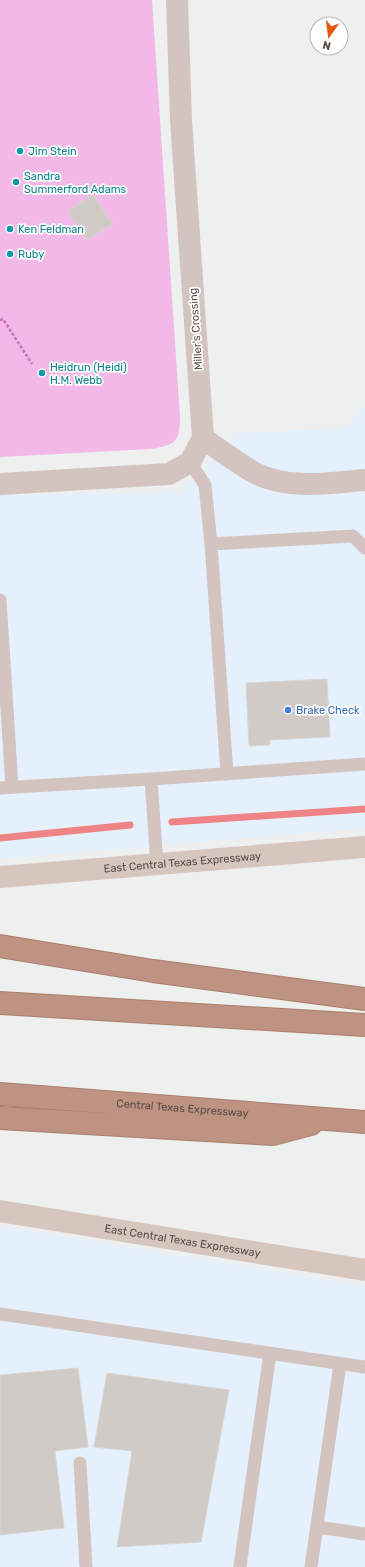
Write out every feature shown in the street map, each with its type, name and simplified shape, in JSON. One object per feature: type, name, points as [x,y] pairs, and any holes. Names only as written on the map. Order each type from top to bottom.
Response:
[{"type":"highway","points":[[0,946],[153,971],[365,999]]},
{"type":"highway","points":[[0,1004],[365,1026]]},
{"type":"highway","name":"Central Texas Expressway","points":[[0,1094],[365,1122]]},
{"type":"highway","points":[[0,1118],[273,1134],[327,1120]]},
{"type":"main road","name":"East Central Texas Expressway","points":[[0,877],[365,847]]},
{"type":"main road","points":[[338,850],[365,854]]},
{"type":"main road","name":"East Central Texas Expressway","points":[[0,1211],[365,1270]]},
{"type":"street","name":"Miller's Crossing","points":[[177,0],[181,120],[203,438]]},
{"type":"street","points":[[0,484],[169,474],[190,462],[203,438],[256,473],[280,481],[304,484],[365,480]]},
{"type":"lane","points":[[190,462],[205,484],[211,544],[227,774]]},
{"type":"lane","points":[[211,544],[353,536],[365,548]]},
{"type":"lane","points":[[0,600],[6,788],[365,764]]},
{"type":"lane","points":[[151,779],[157,865]]},
{"type":"lane","points":[[0,1314],[365,1367]]},
{"type":"lane","points":[[240,1566],[270,1353]]},
{"type":"lane","points":[[311,1567],[340,1364]]},
{"type":"lane","points":[[80,1463],[86,1567]]},
{"type":"lane","points":[[317,1527],[365,1534]]},
{"type":"path","points":[[0,320],[3,319],[32,364]]},
{"type":"shaded area","points":[[0,0],[152,0],[180,417],[180,426],[177,437],[170,444],[165,446],[151,449],[0,457]]},
{"type":"shaded area","points":[[365,404],[365,828],[0,859],[0,495],[180,492],[241,433],[346,428]]},
{"type":"shaded area","points":[[0,1226],[365,1287],[365,1567],[0,1567]]},
{"type":"building","points":[[93,194],[113,224],[87,240],[68,212]]},
{"type":"building","name":"Brake Check","points":[[327,679],[330,737],[270,740],[270,745],[249,746],[246,683]]},
{"type":"building","points":[[78,1368],[88,1447],[55,1451],[64,1528],[0,1535],[0,1375]]},
{"type":"building","points":[[107,1373],[229,1390],[201,1542],[117,1547],[132,1451],[94,1447]]},
{"type":"waterway","points":[[172,822],[365,809]]},
{"type":"waterway","points":[[0,838],[130,825]]},
{"type":"place","name":"Jim Stein","points":[[20,151]]},
{"type":"place","name":"Sandra Summerford Adams","points":[[16,182]]},
{"type":"place","name":"Ken Feldman","points":[[10,229]]},
{"type":"place","name":"Ruby","points":[[10,254]]},
{"type":"place","name":"Heidrun (Heidi) H.M. Webb","points":[[42,373]]},
{"type":"place","name":"Brake Check","points":[[288,710]]}]
